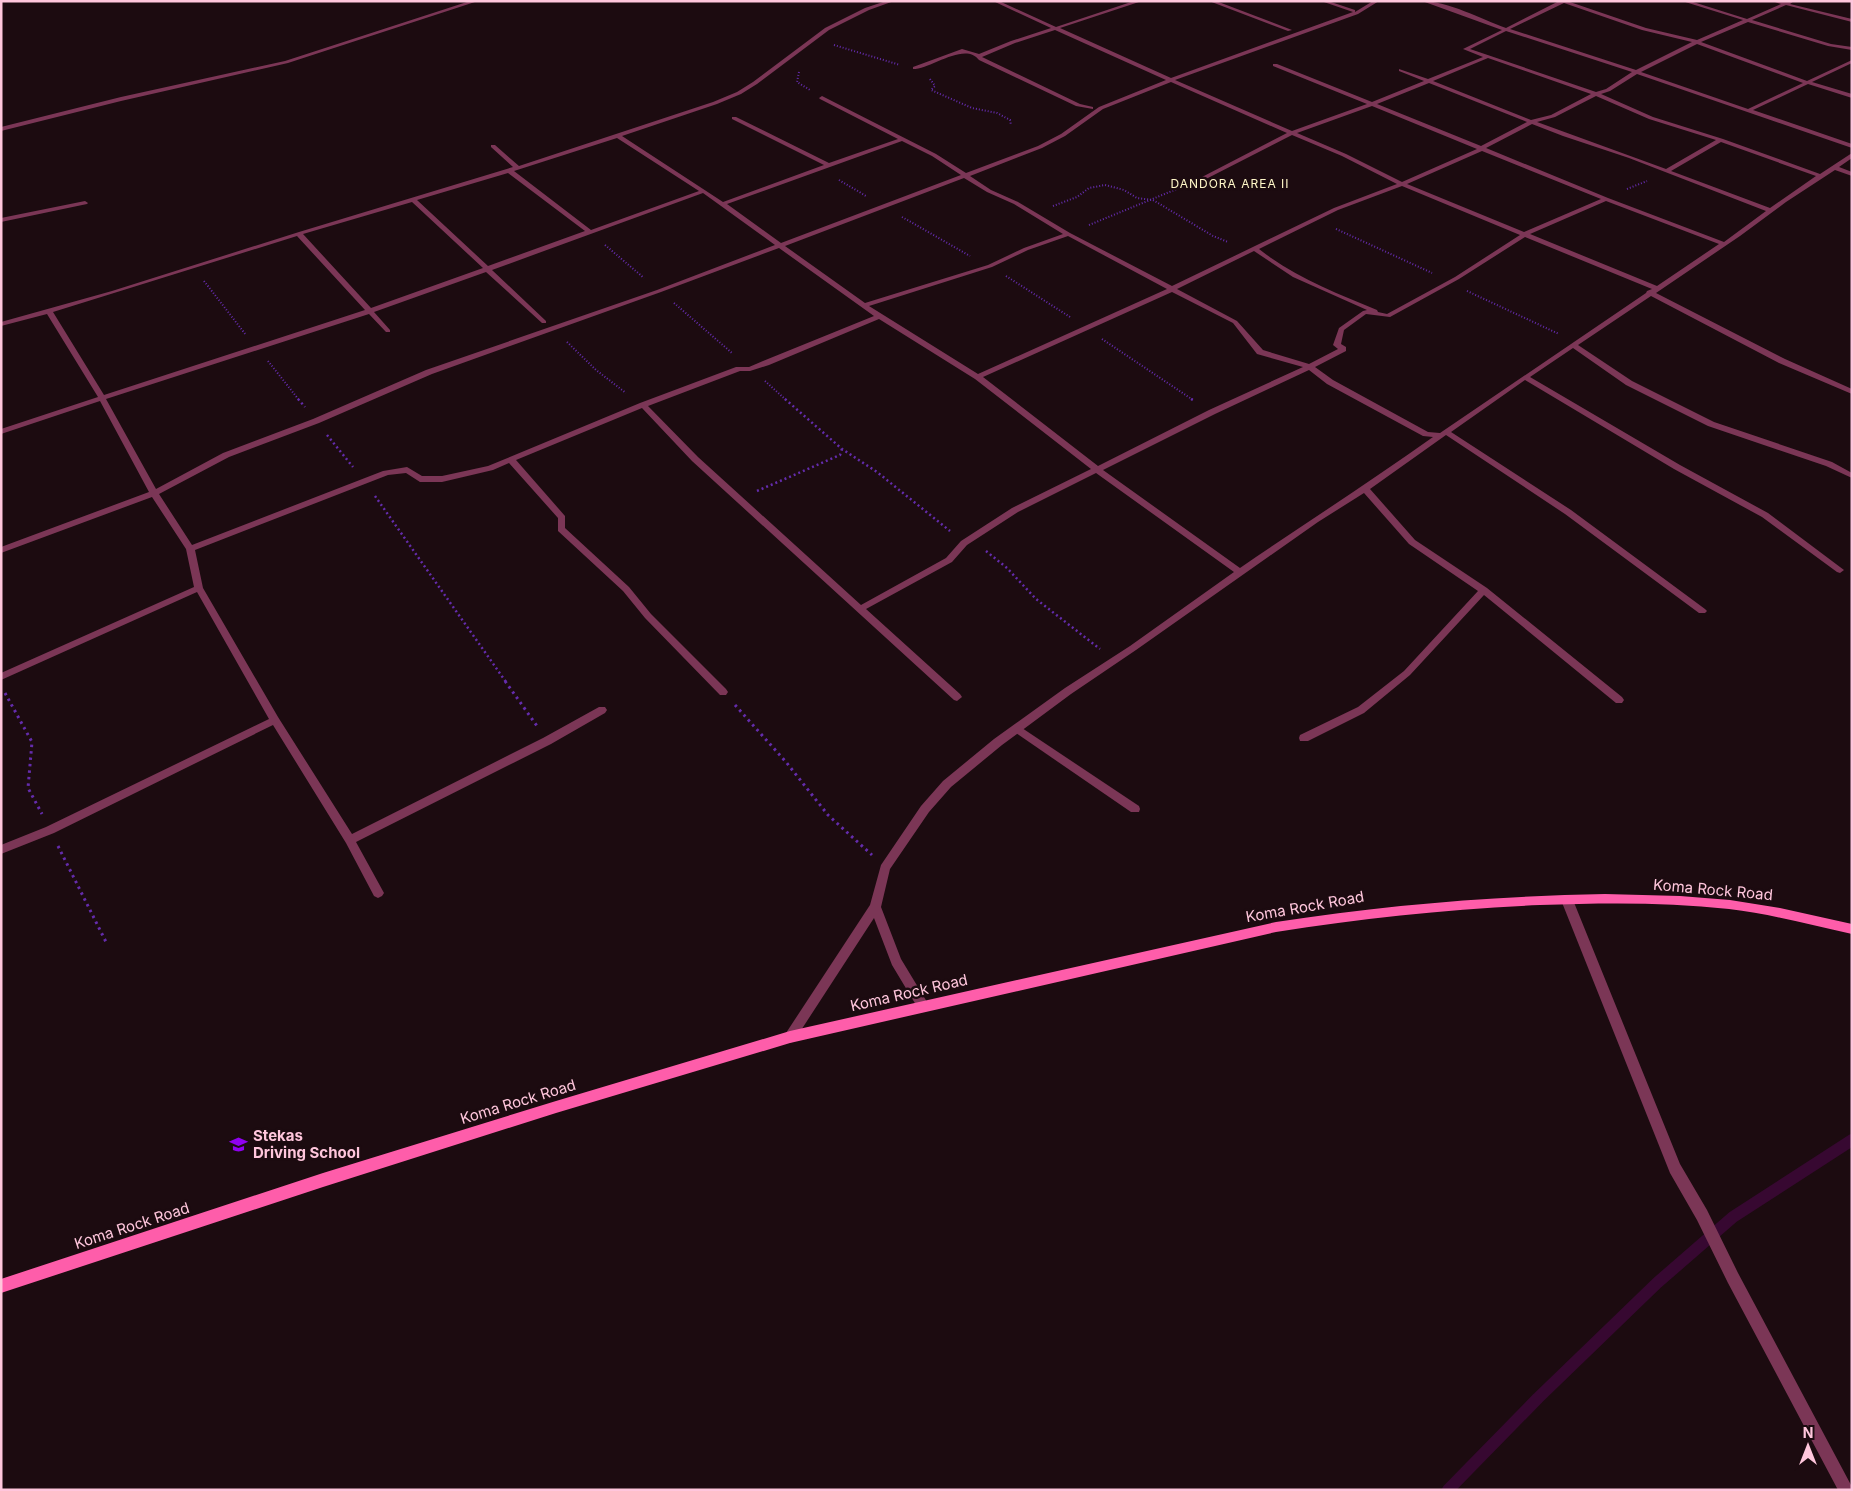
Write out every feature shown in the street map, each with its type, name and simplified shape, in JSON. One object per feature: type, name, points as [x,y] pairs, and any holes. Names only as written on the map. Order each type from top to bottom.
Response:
[{"type":"main road","name":"Koma Rock Road","points":[[1,1286],[322,1180],[790,1037],[1304,922],[1350,914],[1432,907],[1567,900],[1683,901],[1756,908],[1852,929]]},
{"type":"street","points":[[1,129],[122,99],[286,62],[476,1]]},
{"type":"street","points":[[1,324],[49,312],[194,269],[299,234],[510,171],[616,135],[658,123],[739,93],[827,29],[867,9],[892,1]]},
{"type":"street","points":[[995,1],[1344,155],[1402,184],[1525,234],[1653,291],[1782,361],[1852,392]]},
{"type":"street","points":[[1118,1],[1127,5]]},
{"type":"street","points":[[979,56],[1013,42],[1140,1]]},
{"type":"street","points":[[1211,1],[1290,30]]},
{"type":"street","points":[[1323,1],[1353,11]]},
{"type":"street","points":[[1,550],[154,493],[226,455],[316,421],[429,372],[659,291],[886,207],[1040,147],[1063,135],[1102,108],[1332,20],[1356,13],[1377,1]]},
{"type":"street","points":[[1424,1],[1852,146]]},
{"type":"street","points":[[1684,1],[1830,45],[1852,49]]},
{"type":"street","points":[[1774,1],[1790,3],[1852,21]]},
{"type":"street","points":[[1820,176],[1721,140],[1651,118],[1596,94],[1466,49],[1563,2],[1644,29],[1697,42],[1808,83],[1852,96]]},
{"type":"street","points":[[978,377],[1172,289],[1336,209],[1402,184],[1481,149],[1533,121],[1553,116],[1596,94],[1608,90],[1636,72],[1697,42],[1790,3]]},
{"type":"street","points":[[915,68],[962,51],[979,56],[981,59],[1078,105],[1091,108]]},
{"type":"street","points":[[1204,178],[1291,133],[1373,104],[1486,57]]},
{"type":"street","points":[[1750,110],[1852,61]]},
{"type":"street","points":[[1275,65],[1606,199],[1724,244]]},
{"type":"street","points":[[1400,70],[1565,135],[1770,210]]},
{"type":"street","points":[[822,98],[934,155],[989,191],[1016,203],[1068,234],[1235,322],[1260,352],[1310,367],[1330,382],[1426,434],[1443,434],[1568,512],[1702,611]]},
{"type":"street","points":[[734,118],[828,165]]},
{"type":"street","points":[[616,135],[704,191],[879,316],[978,377],[1098,470],[1241,573]]},
{"type":"street","points":[[722,204],[902,139]]},
{"type":"street","points":[[1667,171],[1721,140]]},
{"type":"street","points":[[493,146],[518,168]]},
{"type":"street","points":[[790,1037],[876,907],[885,868],[925,808],[942,790],[1016,728],[1068,690],[1316,520],[1365,489],[1525,377],[1724,244],[1820,176],[1836,168],[1852,155]]},
{"type":"street","points":[[1836,168],[1852,174]]},
{"type":"street","points":[[510,171],[590,232]]},
{"type":"street","points":[[1,432],[256,347],[316,329],[704,191]]},
{"type":"street","points":[[860,609],[949,560],[964,543],[1015,510],[1212,412],[1310,367],[1343,349],[1337,345],[1341,329],[1364,312],[1388,316],[1457,278],[1525,234],[1606,199]]},
{"type":"street","points":[[412,200],[544,322]]},
{"type":"street","points":[[1,220],[86,203]]},
{"type":"street","points":[[299,234],[371,310],[388,331]]},
{"type":"street","points":[[865,305],[990,266],[1026,249],[1068,234]]},
{"type":"street","points":[[1254,248],[1264,257],[1328,292],[1388,316]]},
{"type":"street","points":[[49,312],[102,398],[154,493],[190,549],[199,588],[275,720],[350,840],[378,892]]},
{"type":"street","points":[[190,549],[386,473],[407,470],[420,479],[442,479],[490,468],[643,406],[739,369],[750,368],[879,316]]},
{"type":"street","points":[[1573,345],[1629,383],[1711,424],[1829,464],[1852,476]]},
{"type":"street","points":[[1525,377],[1677,467],[1765,515],[1840,570]]},
{"type":"street","points":[[643,406],[694,459],[957,697]]},
{"type":"street","points":[[511,460],[562,518],[561,529],[626,589],[648,616],[723,692]]},
{"type":"street","points":[[1365,489],[1412,542],[1484,590],[1618,700]]},
{"type":"street","points":[[1,678],[199,588]]},
{"type":"street","points":[[1304,738],[1361,710],[1407,673],[1484,590]]},
{"type":"street","points":[[350,840],[548,741],[602,710]]},
{"type":"street","points":[[1,850],[50,830],[275,720]]},
{"type":"street","points":[[1016,728],[1135,809]]},
{"type":"street","points":[[1567,900],[1672,1160],[1702,1215],[1732,1278],[1846,1490]]},
{"type":"street","points":[[876,907],[896,961],[923,1006]]},
{"type":"path","points":[[799,72],[797,82],[822,98]]},
{"type":"path","points":[[828,165],[819,170],[886,207],[934,237],[990,266],[1212,412]]},
{"type":"path","points":[[1606,199],[1667,171]]},
{"type":"path","points":[[1068,234],[1204,178]]},
{"type":"path","points":[[1051,207],[1077,196],[1089,188],[1105,185],[1124,190],[1137,198],[1153,200],[1213,236],[1245,250],[1254,248]]},
{"type":"path","points":[[590,232],[842,449],[840,455],[739,499]]},
{"type":"path","points":[[194,269],[365,482],[548,741]]},
{"type":"path","points":[[555,329],[596,370],[643,406]]},
{"type":"path","points":[[723,692],[786,762],[828,815],[885,868]]},
{"type":"waterway","points":[[1448,1490],[1538,1398],[1657,1283],[1733,1217],[1852,1140]]},
{"type":"place","name":"Stekas Driving School","points":[[239,1145]]},
{"type":"district","name":"DANDORA AREA II","points":[[1230,184]]}]
